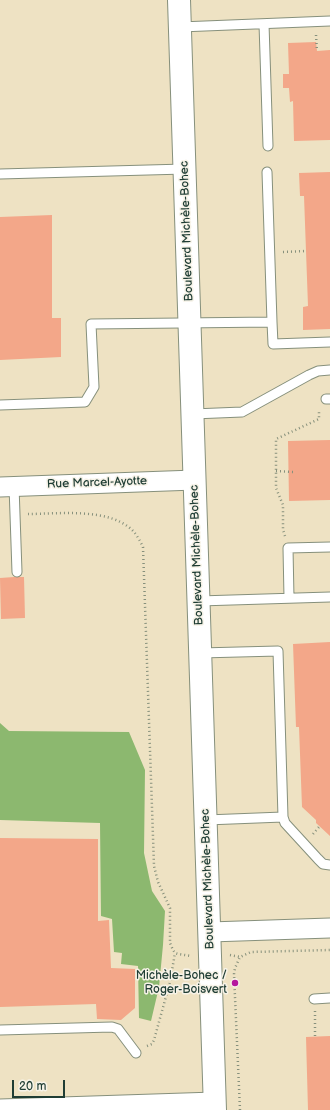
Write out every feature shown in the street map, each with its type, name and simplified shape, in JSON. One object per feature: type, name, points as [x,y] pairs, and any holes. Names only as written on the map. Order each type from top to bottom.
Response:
[{"type":"street","name":"Boulevard Michèle-Bohec","points":[[179,0],[215,1106]]},
{"type":"street","name":"Rue Marcel-Ayotte","points":[[7,486],[195,480]]},
{"type":"street","points":[[210,932],[330,928]]},
{"type":"street","points":[[0,1109],[215,1106]]},
{"type":"lane","points":[[180,27],[330,21]]},
{"type":"lane","points":[[264,24],[268,146]]},
{"type":"lane","points":[[0,174],[185,169]]},
{"type":"lane","points":[[267,172],[273,344],[330,342]]},
{"type":"lane","points":[[0,405],[85,402],[94,387],[91,324],[210,324],[272,322]]},
{"type":"lane","points":[[192,414],[242,412],[318,371],[330,370]]},
{"type":"lane","points":[[7,486],[17,572]]},
{"type":"lane","points":[[288,598],[288,548],[330,547]]},
{"type":"lane","points":[[199,601],[330,597]]},
{"type":"lane","points":[[200,653],[278,651],[283,817],[285,823],[318,859],[323,864],[330,865]]},
{"type":"lane","points":[[206,820],[283,817]]},
{"type":"lane","points":[[314,999],[330,998]]},
{"type":"lane","points":[[0,1030],[112,1027],[118,1029],[133,1050]]},
{"type":"path","points":[[316,29],[317,51]]},
{"type":"path","points":[[290,251],[306,251]]},
{"type":"path","points":[[283,530],[283,505],[276,488],[276,439],[319,419]]},
{"type":"path","points":[[276,472],[294,472]]},
{"type":"path","points":[[22,514],[81,514],[107,517],[117,520],[133,530],[143,547],[154,866],[158,882],[170,908],[170,943],[175,953],[170,982],[154,1040],[150,1045],[133,1050]]},
{"type":"path","points":[[312,834],[319,827]]},
{"type":"path","points":[[230,955],[240,957],[251,952],[330,950]]},
{"type":"path","points":[[175,953],[186,956]]},
{"type":"path","points":[[240,957],[234,974],[240,1110]]},
{"type":"path","points":[[315,1009],[315,1036]]},
{"type":"green space","points":[[0,723],[9,731],[129,732],[145,770],[144,853],[152,891],[165,911],[159,987],[151,1021],[139,1018],[138,966],[121,964],[122,953],[114,952],[112,919],[101,916],[100,823],[0,820]]},
{"type":"building","points":[[316,42],[317,51],[330,50],[330,140],[294,141],[293,101],[290,102],[289,88],[283,88],[283,74],[289,74],[288,43]]},
{"type":"building","points":[[330,172],[330,329],[303,330],[303,307],[308,306],[304,196],[300,196],[299,173]]},
{"type":"building","points":[[52,215],[52,318],[61,318],[61,357],[0,360],[0,217]]},
{"type":"building","points":[[330,440],[330,500],[289,501],[288,441]]},
{"type":"building","points":[[24,577],[25,618],[1,619],[0,578]]},
{"type":"building","points":[[330,642],[330,836],[302,807],[299,727],[296,727],[293,644]]},
{"type":"building","points":[[0,838],[98,839],[98,921],[109,920],[111,968],[135,969],[135,1008],[121,1020],[97,1019],[96,1004],[0,1007]]},
{"type":"building","points":[[330,1036],[330,1110],[308,1110],[306,1037]]},
{"type":"place","name":"Michèle-Bohec / Roger-Boisvert","points":[[235,983]]}]
